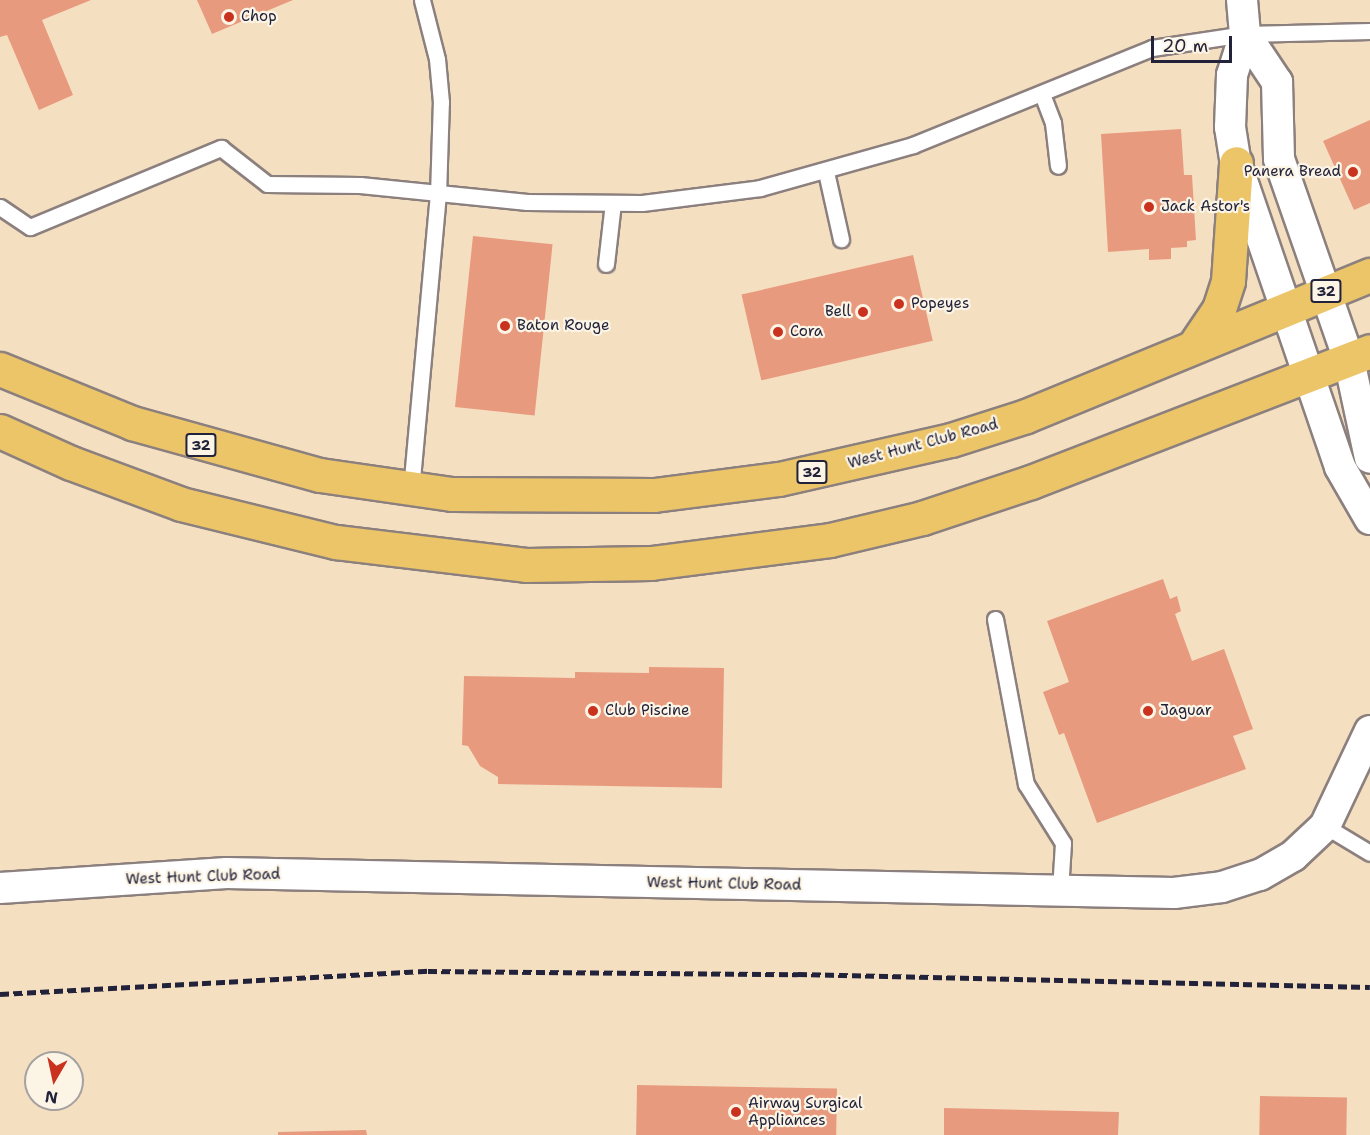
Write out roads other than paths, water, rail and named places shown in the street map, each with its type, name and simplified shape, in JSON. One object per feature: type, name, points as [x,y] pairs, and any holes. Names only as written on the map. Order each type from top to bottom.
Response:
[{"type":"main road","points":[[1194,346],[1219,309],[1228,281],[1236,163]]},
{"type":"main road","name":"West Hunt Club Road","points":[[0,369],[132,423],[212,448],[320,476],[411,490],[560,497],[654,495],[779,479],[884,457],[1015,419],[1283,308],[1370,275]]},
{"type":"main road","points":[[0,431],[71,464],[181,504],[326,540],[429,556],[526,565],[651,563],[830,540],[922,518],[1032,482],[1360,355]]},
{"type":"street","points":[[1242,0],[1245,34],[1232,75],[1230,127],[1236,163],[1283,308],[1340,467],[1370,519]]},
{"type":"street","points":[[1245,34],[1277,82],[1279,159],[1324,292],[1360,355],[1370,458]]},
{"type":"street","name":"West Hunt Club Road","points":[[0,888],[227,873],[1174,893],[1222,887],[1260,875],[1293,856],[1325,826],[1370,731]]},
{"type":"lane","points":[[411,490],[438,195],[440,80],[422,0]]},
{"type":"lane","points":[[0,207],[30,228],[221,148],[267,184],[360,185],[438,195],[527,202],[613,203],[760,188],[826,172],[913,145],[1152,48],[1245,34],[1370,31]]},
{"type":"lane","points":[[1042,94],[1053,123],[1058,166]]},
{"type":"lane","points":[[826,172],[841,239]]},
{"type":"lane","points":[[606,264],[613,203]]},
{"type":"lane","points":[[995,619],[1026,784],[1063,843],[1060,891]]},
{"type":"lane","points":[[1325,826],[1370,853]]},
{"type":"railway","points":[[0,994],[428,971],[798,974],[1370,987]]},
{"type":"place","name":"Chop","points":[[229,17]]},
{"type":"place","name":"Panera Bread","points":[[1353,172]]},
{"type":"place","name":"Jack Astor's","points":[[1149,207]]},
{"type":"place","name":"Popeyes","points":[[899,304]]},
{"type":"place","name":"Bell","points":[[863,312]]},
{"type":"place","name":"Baton Rouge","points":[[505,326]]},
{"type":"place","name":"Cora","points":[[778,332]]},
{"type":"place","name":"Club Piscine","points":[[593,711]]},
{"type":"place","name":"Jaguar","points":[[1148,711]]},
{"type":"place","name":"Airway Surgical Appliances","points":[[736,1112]]}]
